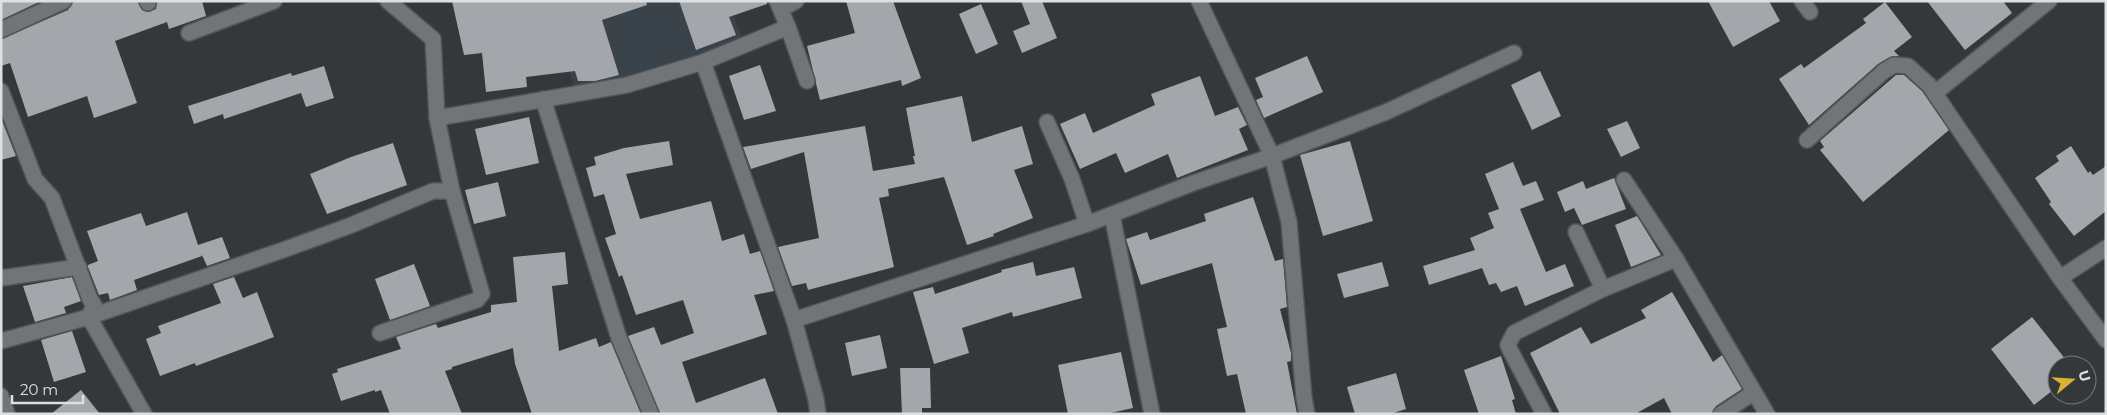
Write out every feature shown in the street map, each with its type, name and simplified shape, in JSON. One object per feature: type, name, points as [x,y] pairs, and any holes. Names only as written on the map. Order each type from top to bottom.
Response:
[{"type":"street","points":[[1,30],[64,1]]},
{"type":"street","points":[[189,33],[274,1]]},
{"type":"street","points":[[380,334],[478,300],[482,294],[452,191],[437,118],[433,39],[388,1]]},
{"type":"street","points":[[796,1],[779,5],[807,82]]},
{"type":"street","points":[[1200,1],[1272,156],[1289,222],[1307,414]]},
{"type":"street","points":[[1935,93],[2030,7],[2049,1]]},
{"type":"street","points":[[437,118],[627,85],[703,62],[788,27]]},
{"type":"street","points":[[794,320],[1088,224],[1192,183],[1272,156],[1386,112],[1514,53]]},
{"type":"street","points":[[703,62],[794,320],[816,399],[818,414]]},
{"type":"street","points":[[1807,140],[1884,71],[1894,65],[1908,66],[1935,93],[2060,278],[2106,340]]},
{"type":"street","points":[[1,91],[35,179],[52,198],[90,299],[94,305],[89,317]]},
{"type":"street","points":[[543,99],[619,338],[651,414]]},
{"type":"street","points":[[1047,122],[1072,179],[1088,224]]},
{"type":"street","points":[[1624,180],[1676,259],[1767,414]]},
{"type":"street","points":[[1,341],[89,317],[330,233],[432,191],[452,191]]},
{"type":"street","points":[[1112,215],[1152,414]]},
{"type":"street","points":[[1576,232],[1603,289]]},
{"type":"street","points":[[2060,278],[2106,248]]},
{"type":"street","points":[[1544,414],[1510,350],[1508,344],[1514,333],[1603,289],[1676,259]]},
{"type":"street","points":[[1,278],[79,267]]},
{"type":"street","points":[[89,317],[144,414]]},
{"type":"street","points":[[1720,414],[1754,393]]},
{"type":"street","points":[[1,396],[7,414]]},
{"type":"shaded area","points":[[548,1],[729,1],[744,44],[610,85],[576,92]]},
{"type":"building","points":[[1,1],[41,1],[1,20]]},
{"type":"building","points":[[73,1],[138,1],[142,10],[148,12],[156,9],[157,1],[202,1],[206,16],[169,29],[167,22],[115,41],[137,103],[94,118],[87,96],[28,117],[10,63],[1,66],[1,39],[68,10]]},
{"type":"building","points":[[452,1],[646,1],[647,5],[602,20],[619,75],[595,81],[578,81],[575,71],[526,77],[527,87],[486,92],[482,53],[464,55]]},
{"type":"building","points":[[679,1],[767,1],[767,4],[729,17],[736,35],[696,50]]},
{"type":"building","points":[[846,1],[893,1],[921,78],[902,86],[901,80],[820,100],[807,46],[855,33]]},
{"type":"building","points":[[1021,1],[1042,1],[1057,38],[1022,53],[1013,31],[1030,24]]},
{"type":"building","points":[[1708,1],[1769,1],[1780,21],[1733,47]]},
{"type":"building","points":[[1927,1],[2003,1],[2012,13],[1965,50]]},
{"type":"building","points":[[1885,2],[1912,37],[1894,51],[1899,56],[1890,57],[1878,64],[1809,125],[1779,79],[1801,64],[1804,68],[1866,23],[1863,19]]},
{"type":"building","points":[[981,4],[998,44],[976,54],[959,14]]},
{"type":"building","points":[[1307,56],[1323,92],[1264,118],[1256,100],[1263,97],[1255,78]]},
{"type":"building","points":[[760,65],[776,111],[744,120],[729,76]]},
{"type":"building","points":[[324,66],[334,98],[306,107],[301,93],[224,119],[223,114],[194,124],[188,106],[291,73],[292,76]]},
{"type":"building","points":[[1540,71],[1561,116],[1532,130],[1511,85]]},
{"type":"building","points":[[1896,75],[1904,75],[1922,91],[1949,130],[1863,202],[1820,150],[1824,147],[1820,141]]},
{"type":"building","points":[[1200,76],[1215,116],[1238,107],[1247,125],[1239,129],[1248,150],[1177,178],[1168,154],[1125,173],[1116,153],[1080,169],[1060,124],[1085,113],[1093,133],[1155,105],[1151,94]]},
{"type":"building","points":[[962,96],[972,142],[1022,126],[1033,164],[1014,170],[1033,218],[993,234],[994,236],[967,245],[944,177],[888,189],[889,196],[879,198],[894,267],[808,290],[806,283],[792,286],[778,247],[819,238],[804,152],[751,169],[743,147],[865,126],[873,171],[915,164],[906,108]]},
{"type":"building","points":[[529,117],[539,163],[486,175],[475,129]]},
{"type":"building","points":[[1,118],[16,156],[1,160]]},
{"type":"building","points":[[1627,121],[1640,148],[1621,157],[1607,129]]},
{"type":"building","points":[[669,141],[673,165],[626,174],[640,219],[711,201],[722,241],[744,234],[750,254],[760,251],[774,291],[754,295],[767,334],[682,362],[696,403],[765,378],[778,414],[660,414],[628,336],[654,327],[661,345],[694,333],[683,300],[636,315],[622,275],[619,277],[605,238],[616,234],[604,194],[594,197],[586,168],[596,165],[594,157],[624,148]]},
{"type":"building","points":[[1350,141],[1373,221],[1323,236],[1300,155]]},
{"type":"building","points":[[393,143],[407,185],[327,214],[310,174],[351,157]]},
{"type":"building","points":[[2071,146],[2088,173],[2090,171],[2093,175],[2106,166],[2106,211],[2074,236],[2049,204],[2051,202],[2035,178],[2059,161],[2056,156]]},
{"type":"building","points":[[1513,162],[1523,186],[1536,181],[1544,200],[1520,209],[1546,272],[1565,264],[1574,286],[1525,306],[1517,286],[1501,292],[1496,283],[1489,285],[1482,268],[1429,285],[1423,266],[1475,250],[1470,238],[1494,228],[1488,213],[1499,209],[1485,174]]},
{"type":"building","points":[[1614,178],[1626,209],[1582,225],[1574,208],[1565,212],[1557,192],[1583,181],[1586,189]]},
{"type":"building","points":[[498,182],[506,216],[474,224],[465,190]]},
{"type":"building","points":[[1253,197],[1275,261],[1283,259],[1287,307],[1280,309],[1291,353],[1291,361],[1287,362],[1297,414],[1246,414],[1237,374],[1227,376],[1217,329],[1227,327],[1212,263],[1141,285],[1126,239],[1147,232],[1150,240],[1206,221],[1204,214]]},
{"type":"building","points":[[187,212],[198,245],[222,237],[230,258],[207,266],[201,253],[202,256],[134,280],[137,290],[110,300],[108,293],[99,295],[88,267],[88,265],[98,261],[87,231],[141,213],[146,226]]},
{"type":"building","points":[[1637,216],[1661,255],[1631,267],[1615,225]]},
{"type":"building","points":[[565,252],[568,284],[552,286],[559,351],[596,338],[599,347],[611,342],[641,414],[532,414],[515,364],[513,348],[452,367],[452,369],[445,371],[462,414],[390,414],[381,390],[375,392],[375,390],[341,401],[332,374],[338,372],[337,369],[401,349],[396,337],[436,324],[438,328],[491,312],[491,305],[517,302],[513,257]]},
{"type":"building","points":[[1033,262],[1036,276],[1074,267],[1082,298],[1013,317],[1012,312],[962,328],[969,353],[934,364],[913,292],[933,287],[935,294],[1002,272],[1001,270]]},
{"type":"building","points":[[1382,262],[1389,286],[1344,298],[1337,274]]},
{"type":"building","points":[[414,264],[430,306],[390,320],[375,279]]},
{"type":"building","points":[[72,277],[81,301],[64,307],[66,313],[35,322],[23,286]]},
{"type":"building","points":[[234,277],[243,298],[257,292],[274,337],[196,366],[195,363],[160,376],[146,339],[161,333],[158,326],[221,303],[213,284]]},
{"type":"building","points":[[1672,292],[1713,362],[1722,355],[1742,389],[1716,406],[1712,414],[1672,414],[1664,398],[1635,414],[1560,414],[1530,353],[1581,327],[1591,344],[1646,318],[1641,310]]},
{"type":"building","points":[[2032,317],[2062,355],[2047,355],[2047,395],[2034,405],[1991,349]]},
{"type":"building","points":[[72,331],[86,372],[54,382],[41,340]]},
{"type":"building","points":[[880,335],[887,368],[852,376],[845,343]]},
{"type":"building","points":[[1121,352],[1133,408],[1106,414],[1068,414],[1058,365]]},
{"type":"building","points":[[1501,356],[1515,399],[1512,400],[1516,414],[1479,414],[1464,370]]},
{"type":"building","points":[[900,368],[930,368],[931,408],[922,408],[922,414],[902,414]]},
{"type":"building","points":[[1396,373],[1406,409],[1390,414],[1355,414],[1347,387]]},
{"type":"building","points":[[81,390],[100,414],[51,414]]}]
